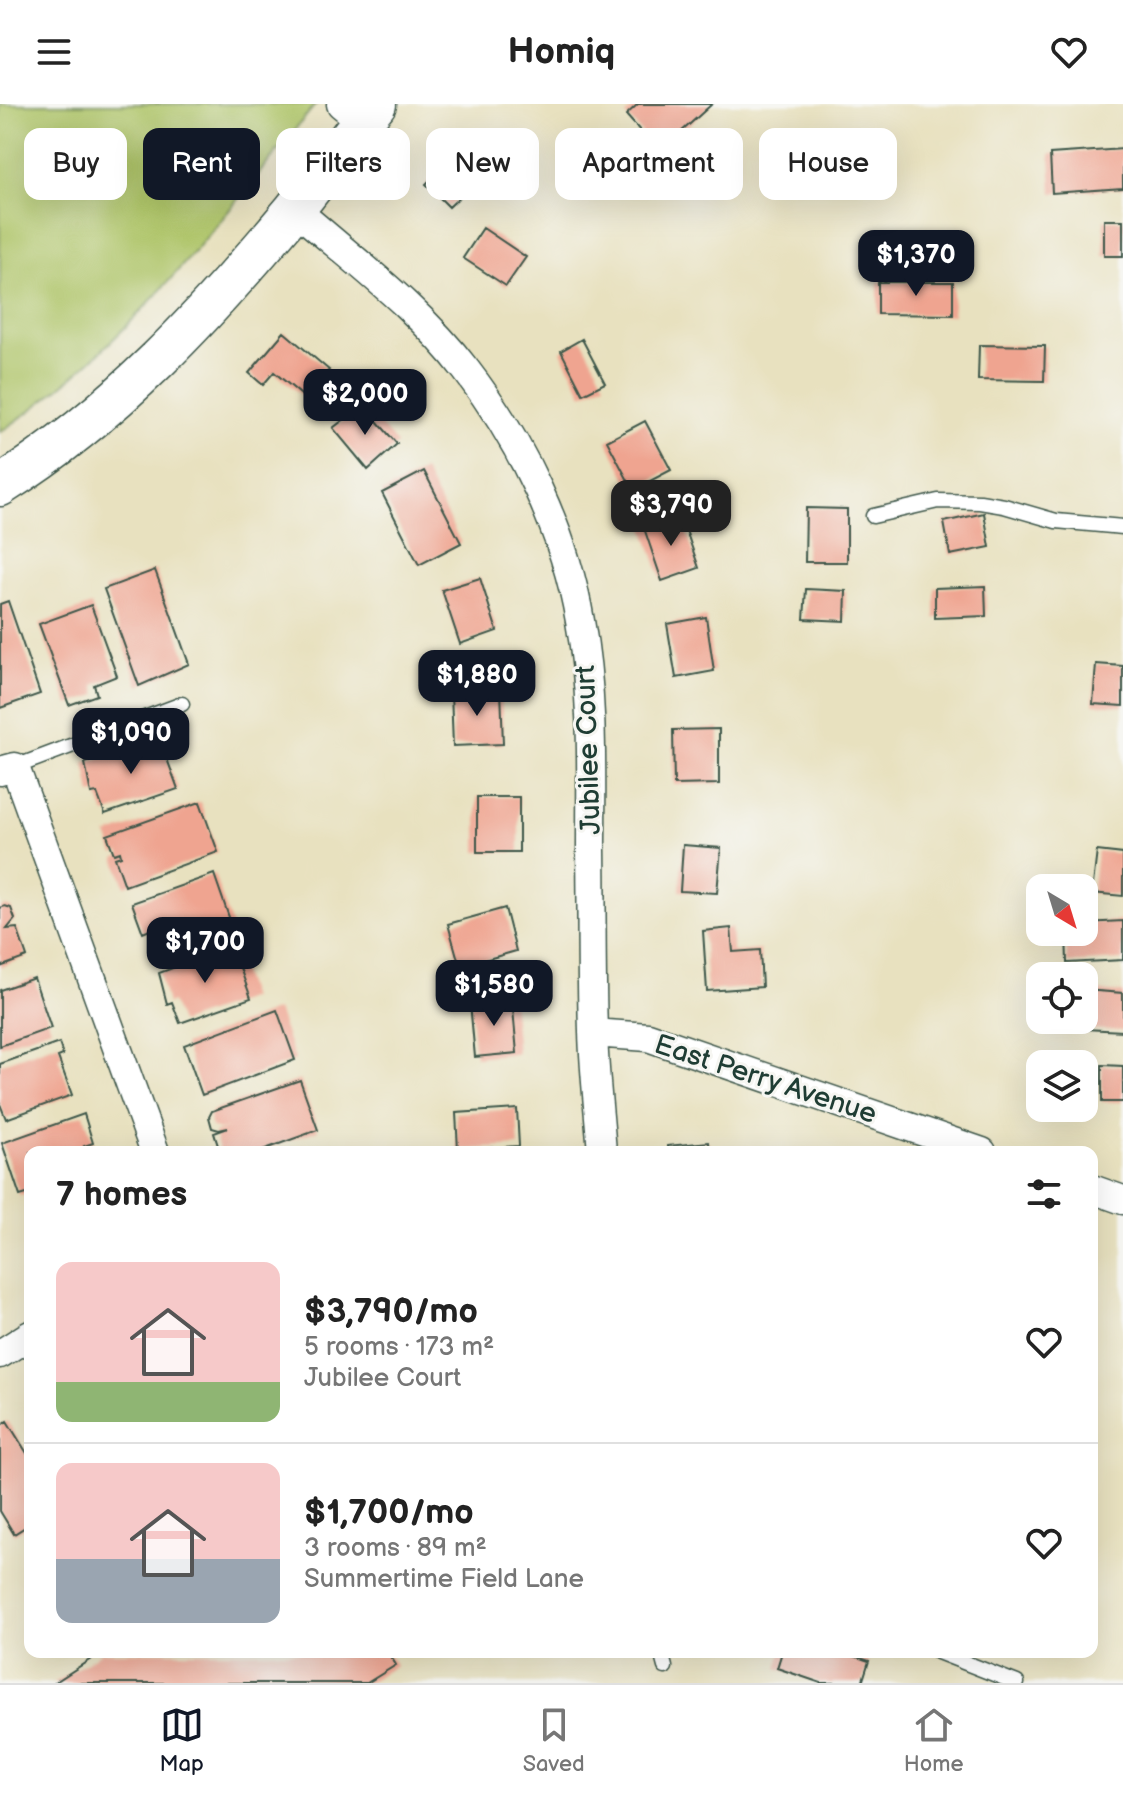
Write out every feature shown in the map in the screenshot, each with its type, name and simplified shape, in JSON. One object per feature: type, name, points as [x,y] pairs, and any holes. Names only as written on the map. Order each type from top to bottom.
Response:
[{"type":"street","points":[[0,486],[54,451],[135,383],[193,325],[295,209],[359,110]]},
{"type":"street","name":"Jubilee Court","points":[[295,209],[415,314],[464,367],[492,405],[523,460],[567,567],[580,621],[590,714],[593,1033],[602,1146]]},
{"type":"street","points":[[8,769],[153,1146]]},
{"type":"street","name":"East Perry Avenue","points":[[593,1033],[648,1037],[965,1146]]},
{"type":"street","points":[[1098,1191],[1123,1200]]},
{"type":"street","points":[[0,1354],[24,1339]]},
{"type":"lane","points":[[873,516],[938,501],[980,502],[1056,521],[1123,527]]},
{"type":"lane","points":[[8,769],[182,704]]},
{"type":"lane","points":[[663,1658],[665,1667]]},
{"type":"lane","points":[[953,1658],[1017,1683]]},
{"type":"green space","points":[[0,104],[316,104],[296,128],[276,128],[276,153],[260,172],[260,128],[143,128],[143,200],[237,200],[131,322],[46,399],[0,432]]},
{"type":"building","points":[[638,104],[712,104],[686,128],[638,128],[626,115]]},
{"type":"building","points":[[1123,149],[1123,188],[1052,193],[1050,154]]},
{"type":"building","points":[[442,200],[456,200],[449,207]]},
{"type":"building","points":[[1104,220],[1123,220],[1123,256],[1104,256]]},
{"type":"building","points":[[483,228],[526,257],[506,286],[463,258]]},
{"type":"building","points":[[878,282],[953,282],[953,315],[878,314]]},
{"type":"building","points":[[284,332],[329,370],[305,398],[274,372],[263,385],[249,373]]},
{"type":"building","points":[[582,339],[605,383],[583,394],[561,351]]},
{"type":"building","points":[[979,345],[1045,346],[1044,381],[978,380]]},
{"type":"building","points":[[363,405],[397,444],[368,470],[333,428]]},
{"type":"building","points":[[645,421],[671,470],[633,490],[607,441]]},
{"type":"building","points":[[424,471],[461,543],[419,565],[382,493]]},
{"type":"building","points":[[806,508],[847,509],[847,562],[805,562]]},
{"type":"building","points":[[984,513],[990,547],[950,555],[944,522]]},
{"type":"building","points":[[681,516],[699,568],[662,581],[644,528]]},
{"type":"building","points":[[155,570],[189,664],[139,686],[104,589]]},
{"type":"building","points":[[480,578],[497,631],[460,644],[442,590]]},
{"type":"building","points":[[985,586],[986,616],[935,618],[935,588]]},
{"type":"building","points":[[806,589],[846,591],[845,621],[804,619]]},
{"type":"building","points":[[8,601],[40,694],[0,708],[0,604]]},
{"type":"building","points":[[91,605],[117,676],[94,685],[97,695],[69,705],[39,624]]},
{"type":"building","points":[[706,617],[714,671],[676,678],[667,624]]},
{"type":"building","points":[[1096,664],[1123,666],[1123,706],[1093,704]]},
{"type":"building","points":[[501,690],[503,744],[453,746],[451,692]]},
{"type":"building","points":[[719,729],[719,784],[674,785],[673,730]]},
{"type":"building","points":[[159,737],[178,789],[105,814],[97,793],[91,794],[85,763]]},
{"type":"building","points":[[477,797],[519,797],[519,852],[477,852]]},
{"type":"building","points":[[200,802],[218,852],[125,886],[115,858],[121,856],[120,852],[114,854],[107,835]]},
{"type":"building","points":[[683,845],[721,848],[717,893],[680,891]]},
{"type":"building","points":[[1097,851],[1123,854],[1123,896],[1098,894],[1098,874],[1094,874]]},
{"type":"building","points":[[214,874],[232,926],[160,952],[152,929],[143,933],[132,903]]},
{"type":"building","points":[[0,908],[11,908],[15,919],[7,929],[17,928],[27,957],[0,967]]},
{"type":"building","points":[[505,908],[516,951],[460,967],[448,924]]},
{"type":"building","points":[[1123,921],[1123,960],[1067,962],[1066,946],[1098,946],[1098,922]]},
{"type":"building","points":[[731,928],[733,952],[760,950],[762,987],[707,991],[703,931]]},
{"type":"building","points":[[232,946],[251,998],[180,1023],[172,1002],[167,1004],[159,973]]},
{"type":"building","points":[[34,978],[51,1028],[0,1046],[0,990]]},
{"type":"building","points":[[1098,991],[1123,993],[1123,1031],[1098,1030]]},
{"type":"building","points":[[512,998],[517,1053],[475,1057],[470,1003]]},
{"type":"building","points":[[277,1010],[295,1060],[202,1095],[184,1045]]},
{"type":"building","points":[[59,1043],[63,1055],[58,1057],[72,1095],[6,1119],[0,1104],[0,1064]]},
{"type":"building","points":[[1102,1065],[1123,1066],[1123,1102],[1102,1102]]},
{"type":"building","points":[[300,1080],[318,1130],[274,1146],[218,1146],[214,1133],[228,1128],[212,1128],[209,1117],[212,1111]]},
{"type":"building","points":[[517,1109],[519,1146],[458,1146],[456,1113]]},
{"type":"building","points":[[84,1114],[93,1143],[84,1146],[24,1146],[24,1195],[20,1196],[2,1143]]},
{"type":"building","points":[[709,1142],[709,1146],[668,1146]]},
{"type":"building","points":[[7,1421],[24,1448],[24,1528],[14,1534],[0,1511],[0,1426]]},
{"type":"building","points":[[93,1658],[392,1658],[396,1665],[367,1683],[54,1683]]},
{"type":"building","points":[[780,1658],[860,1658],[869,1661],[862,1683],[821,1683],[777,1668]]}]
